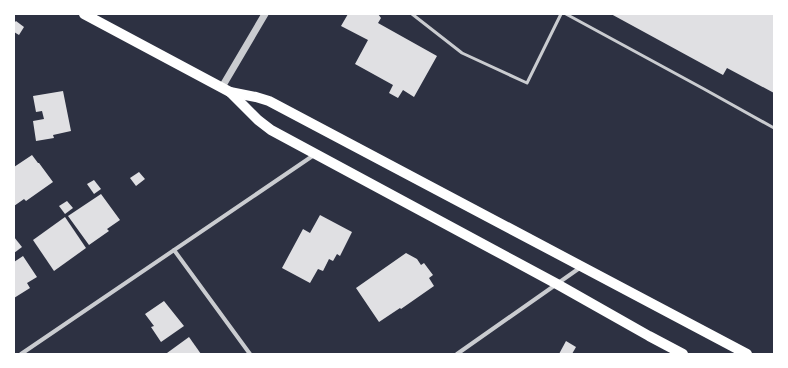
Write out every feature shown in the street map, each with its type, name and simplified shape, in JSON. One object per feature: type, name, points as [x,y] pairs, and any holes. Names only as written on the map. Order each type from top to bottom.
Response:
[{"type":"main road","points":[[84,14],[226,90],[270,130],[557,284],[683,354]]},
{"type":"main road","points":[[226,90],[269,101],[747,354]]},
{"type":"street","points":[[226,90],[266,14]]},
{"type":"street","points":[[22,354],[314,154]]},
{"type":"street","points":[[174,250],[250,354]]},
{"type":"street","points":[[457,354],[581,266]]},
{"type":"lane","points":[[412,14],[462,53],[527,83],[561,14]]},
{"type":"lane","points":[[566,14],[704,88],[774,128]]},
{"type":"building","points":[[348,14],[378,14],[381,18],[378,23],[437,56],[414,97],[403,90],[398,98],[389,93],[393,85],[355,64],[368,40],[341,26]]},
{"type":"building","points":[[611,14],[774,14],[774,93],[727,68],[723,75]]},
{"type":"building","points":[[16,21],[24,27],[19,35],[14,32],[14,23]]},
{"type":"building","points":[[63,91],[71,131],[53,135],[54,138],[36,141],[33,121],[44,119],[42,111],[36,112],[33,96]]},
{"type":"building","points":[[32,155],[53,182],[26,201],[24,199],[14,206],[14,167]]},
{"type":"building","points":[[139,172],[145,179],[136,186],[130,178]]},
{"type":"building","points":[[94,180],[101,189],[94,194],[87,184]]},
{"type":"building","points":[[101,194],[120,220],[107,229],[109,231],[89,245],[68,216]]},
{"type":"building","points":[[67,201],[73,208],[65,214],[59,206]]},
{"type":"building","points":[[320,215],[352,232],[340,256],[337,254],[333,261],[329,259],[323,271],[318,269],[310,283],[282,268],[303,229],[310,233]]},
{"type":"building","points":[[65,217],[86,248],[54,271],[33,240]]},
{"type":"building","points":[[14,237],[22,247],[14,253]]},
{"type":"building","points":[[406,253],[417,259],[421,265],[424,263],[433,275],[429,278],[434,286],[379,322],[356,288]]},
{"type":"building","points":[[23,256],[37,277],[27,283],[30,288],[14,298],[14,262]]},
{"type":"building","points":[[164,301],[184,326],[161,342],[151,327],[154,326],[145,314]]},
{"type":"building","points":[[189,337],[201,354],[167,353]]},
{"type":"building","points":[[566,341],[576,347],[572,354],[559,354]]}]
